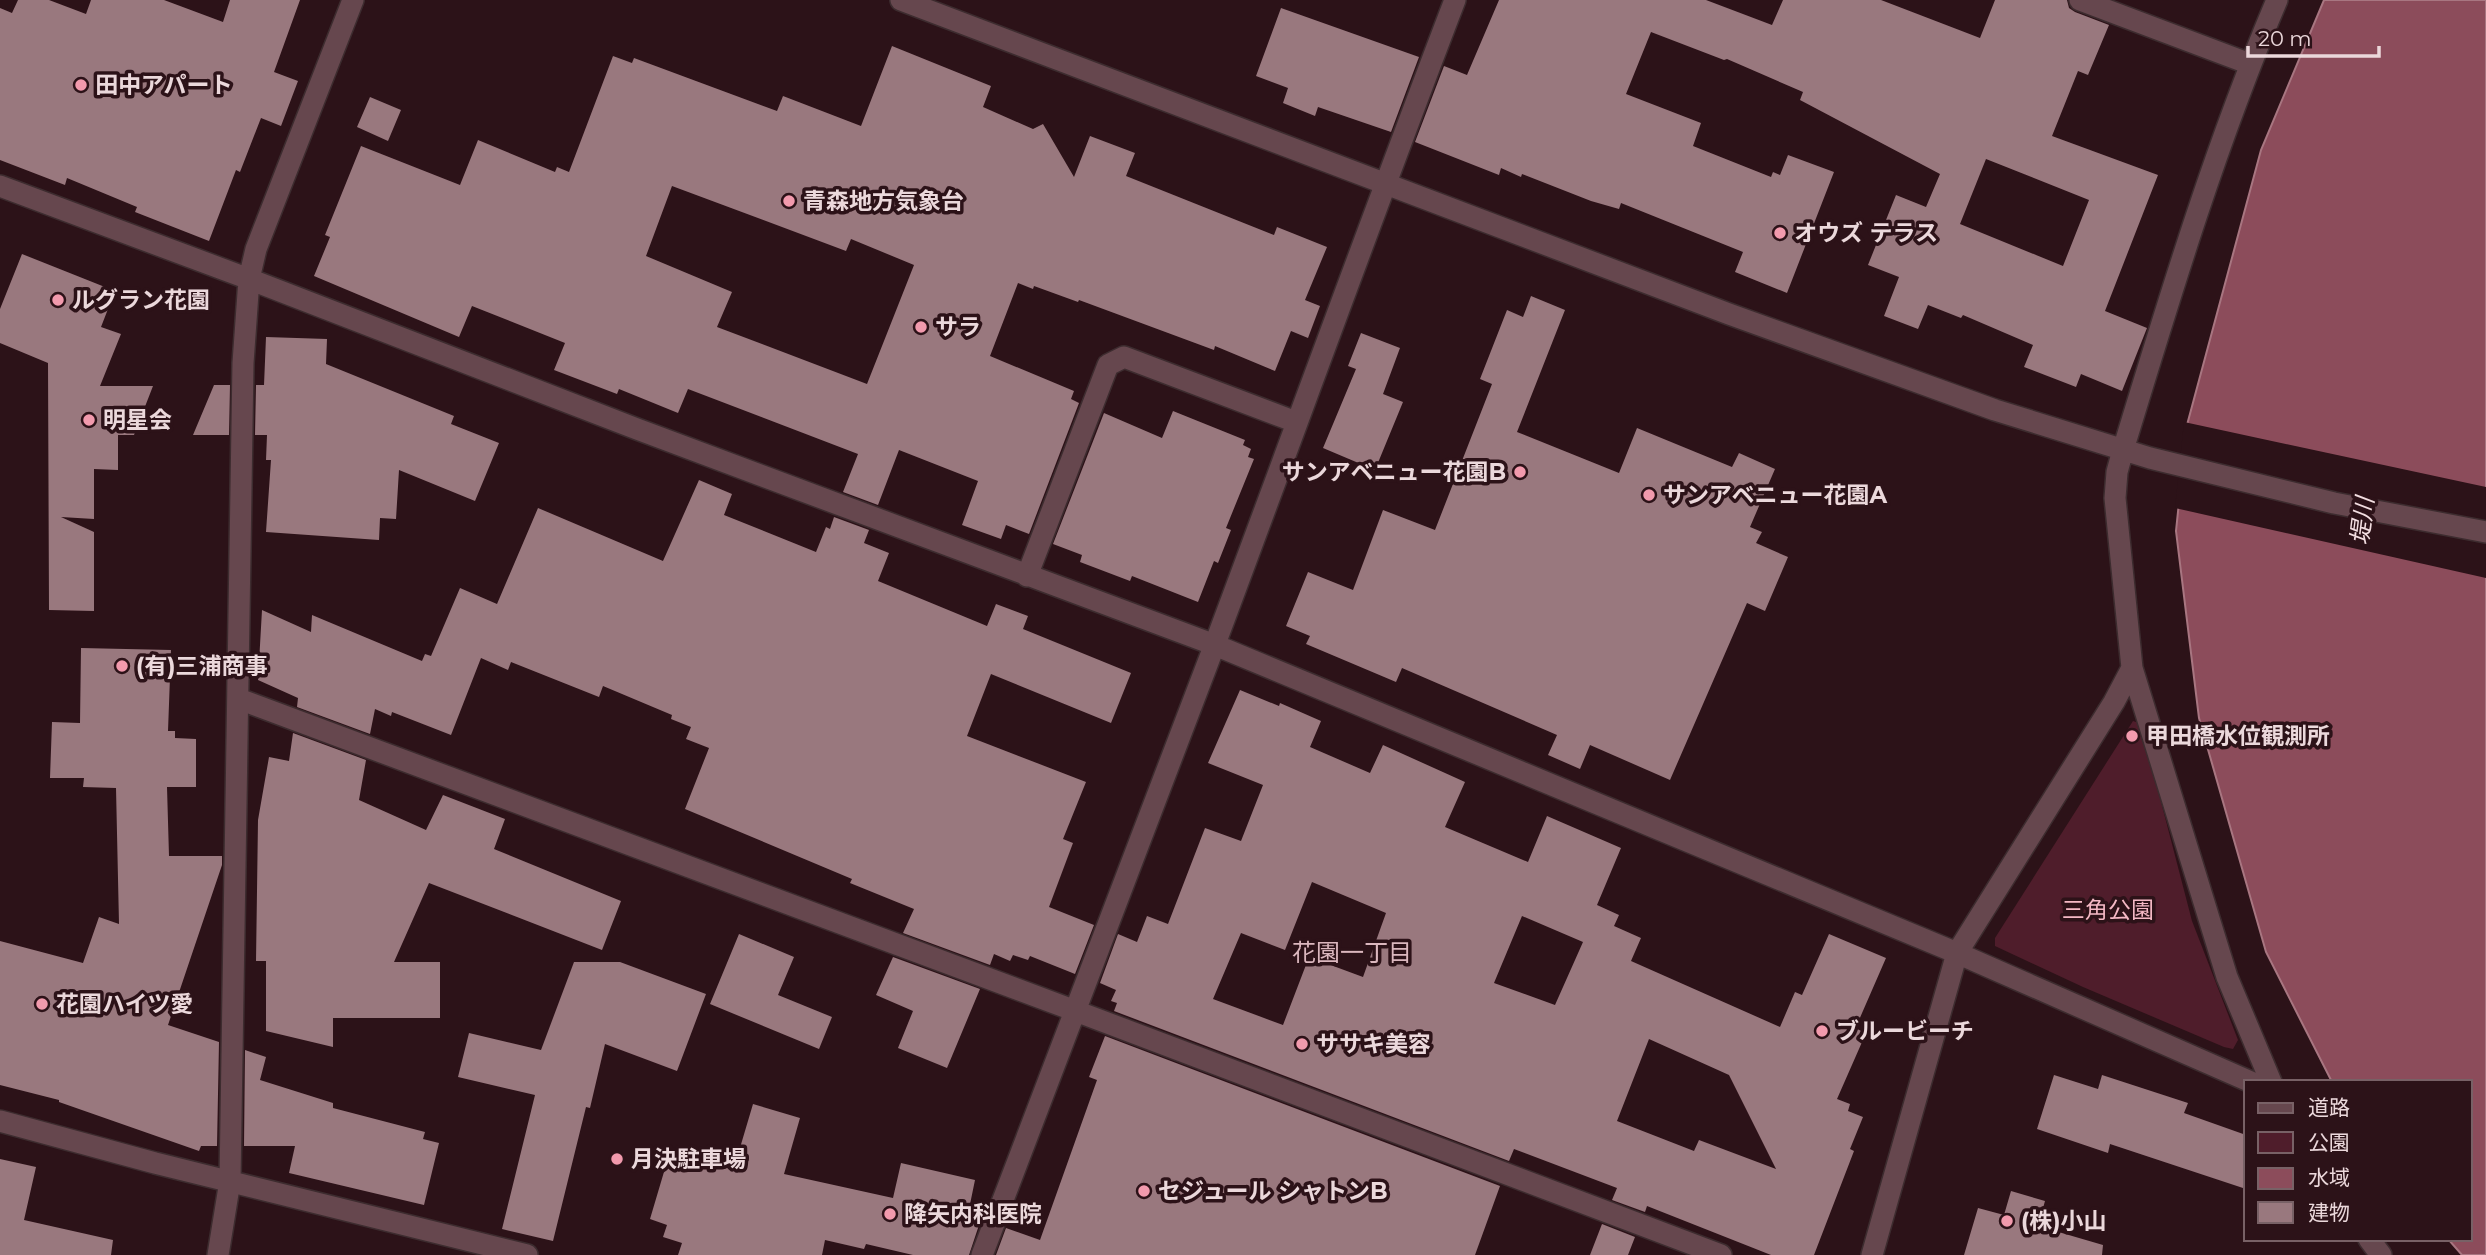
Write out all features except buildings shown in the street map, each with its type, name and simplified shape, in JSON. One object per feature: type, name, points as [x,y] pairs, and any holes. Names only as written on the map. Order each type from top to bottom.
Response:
[{"type":"street","points":[[218,1255],[230,1181],[243,363],[249,279],[256,249],[353,0]]},
{"type":"street","points":[[901,0],[1849,358],[1995,410],[2150,458],[2334,502],[2486,532]]},
{"type":"street","points":[[982,1255],[1073,1010],[1215,645],[1385,182],[1455,0]]},
{"type":"street","points":[[2080,0],[2249,64]]},
{"type":"street","points":[[2270,1080],[2227,977],[2132,668],[2115,498],[2117,472],[2123,450],[2215,163],[2249,64],[2277,0]]},
{"type":"street","points":[[0,186],[637,429],[1215,645],[1957,953],[2246,1080]]},
{"type":"street","points":[[1027,576],[1108,365],[1124,357],[1296,422]]},
{"type":"street","points":[[1872,1255],[1957,953],[2114,702],[2132,668]]},
{"type":"street","points":[[239,699],[1721,1255]]},
{"type":"street","points":[[0,1121],[527,1255]]},
{"type":"green space","name":"三角公園","points":[[2133,721],[2139,723],[2146,744],[2192,921],[2238,1040],[2233,1049],[2083,987],[1995,946],[1995,938]]},
{"type":"water","name":"堤川","points":[[2324,0],[2486,0],[2486,1255],[2462,1255],[2450,1241],[2472,1241],[2472,1080],[2331,1080],[2266,952],[2199,718],[2176,531],[2187,425],[2261,150]]},
{"type":"pier","points":[[2184,422],[2486,487],[2486,578],[2175,508]]},
{"type":"place","name":"田中アパート","points":[[81,85]]},
{"type":"place","name":"青森地方気象台","points":[[789,201]]},
{"type":"place","name":"オウズ テラス","points":[[1780,233]]},
{"type":"place","name":"ルグラン花園","points":[[58,300]]},
{"type":"place","name":"サラ","points":[[921,327]]},
{"type":"place","name":"明星会","points":[[89,420]]},
{"type":"place","name":"サンアベニュー花園B","points":[[1520,472]]},
{"type":"place","name":"サンアベニュー花園A","points":[[1649,495]]},
{"type":"place","name":"(有)三浦商事","points":[[122,666]]},
{"type":"place","name":"甲田橋水位観測所","points":[[2132,736]]},
{"type":"place","name":"花園ハイツ愛","points":[[42,1004]]},
{"type":"place","name":"ブルービーチ","points":[[1822,1031]]},
{"type":"place","name":"ササキ美容","points":[[1302,1044]]},
{"type":"place","name":"月決駐車場","points":[[617,1159]]},
{"type":"place","name":"セジュール シャトンB","points":[[1144,1191]]},
{"type":"place","name":"降矢内科医院","points":[[890,1214]]},
{"type":"place","name":"(株)小山","points":[[2007,1221]]},
{"type":"district","name":"花園一丁目","points":[[1352,952]]}]
